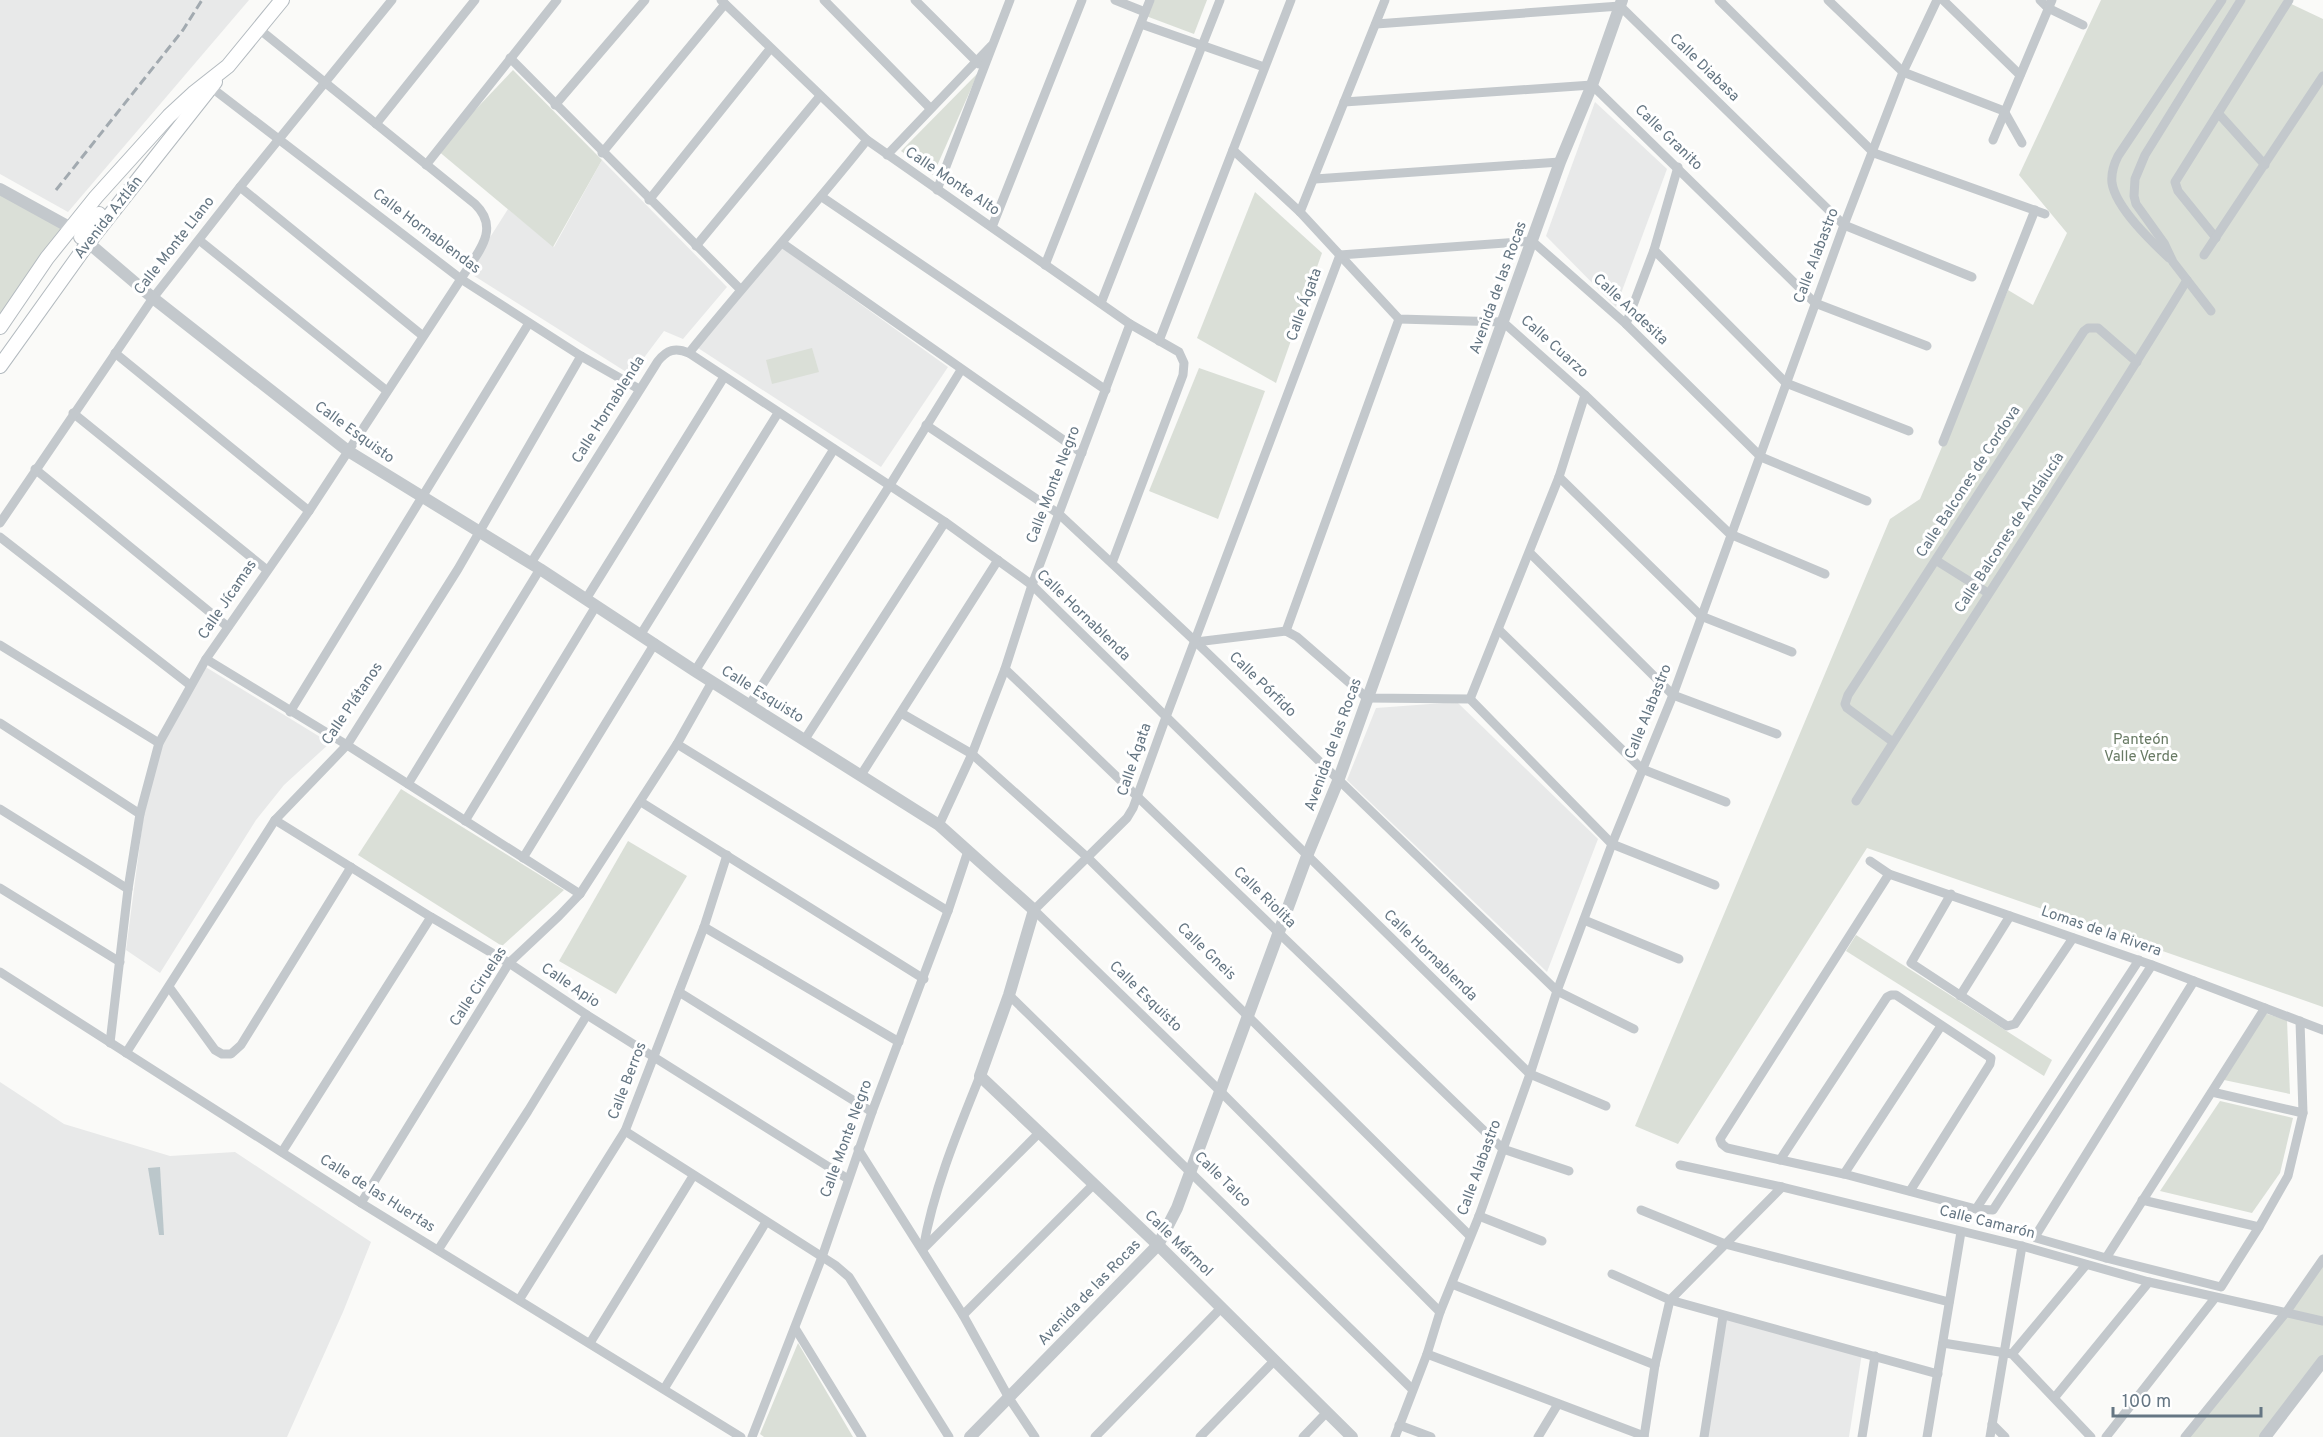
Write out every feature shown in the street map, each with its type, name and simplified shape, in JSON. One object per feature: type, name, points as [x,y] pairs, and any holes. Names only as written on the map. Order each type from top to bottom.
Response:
[{"type":"main road","name":"Avenida Aztlán","points":[[0,366],[80,236],[152,133],[222,73],[282,0]]},
{"type":"main road","name":"Avenida Aztlán","points":[[0,327],[208,86]]},
{"type":"street","name":"Calle Monte Llano","points":[[0,523],[153,298],[392,0]]},
{"type":"street","points":[[376,124],[475,0]]},
{"type":"street","points":[[259,29],[426,165],[557,0]]},
{"type":"street","points":[[555,105],[645,0]]},
{"type":"street","points":[[824,0],[930,108]]},
{"type":"street","points":[[915,0],[984,68]]},
{"type":"street","points":[[937,190],[1009,0]]},
{"type":"street","points":[[992,227],[1082,0]]},
{"type":"street","points":[[1115,0],[1145,12]]},
{"type":"street","points":[[1046,265],[1150,0]]},
{"type":"street","points":[[1101,303],[1220,0]]},
{"type":"street","points":[[1159,341],[1291,0]]},
{"type":"street","points":[[1300,212],[1385,0]]},
{"type":"street","points":[[1719,0],[1874,153],[2045,214]]},
{"type":"street","points":[[1828,0],[1903,72],[2004,111],[2022,143]]},
{"type":"street","name":"Calle Alabastro","points":[[1395,1437],[1503,1149],[1557,991],[1612,844],[1673,695],[1844,225],[1874,153],[1903,72],[1937,0]]},
{"type":"street","points":[[1943,0],[2020,75]]},
{"type":"street","points":[[2040,0],[2083,25]]},
{"type":"street","points":[[2174,262],[2157,247],[2122,205],[2112,183],[2112,173],[2118,156],[2222,0]]},
{"type":"street","points":[[2211,311],[2174,262],[2164,243],[2136,204],[2135,179],[2150,147],[2241,0]]},
{"type":"street","points":[[2216,238],[2175,186],[2178,175],[2289,0]]},
{"type":"street","points":[[602,153],[723,2]]},
{"type":"street","name":"Calle Monte Alto","points":[[723,2],[867,140],[1130,324],[1179,352],[1184,363],[1183,375],[1112,562]]},
{"type":"street","points":[[1376,24],[1621,3]]},
{"type":"street","name":"Avenida de las Rocas","points":[[970,1437],[1158,1245],[1191,1172],[1219,1090],[1307,856],[1338,781],[1560,162],[1592,85],[1621,3]]},
{"type":"street","name":"Calle Diabasa","points":[[1621,3],[1844,225],[1972,277]]},
{"type":"street","points":[[1993,140],[2050,4]]},
{"type":"street","points":[[1141,24],[1264,67]]},
{"type":"street","points":[[887,155],[993,45]]},
{"type":"street","points":[[649,200],[770,48]]},
{"type":"street","points":[[510,58],[602,153],[740,289]]},
{"type":"street","points":[[2204,255],[2323,76]]},
{"type":"street","points":[[1344,102],[1592,85]]},
{"type":"street","name":"Calle Granito","points":[[1592,85],[1815,303],[1927,346]]},
{"type":"street","name":"Calle Hornablendas","points":[[208,86],[461,279],[581,356],[639,389]]},
{"type":"street","points":[[696,246],[820,96]]},
{"type":"street","points":[[2218,113],[2265,165]]},
{"type":"street","points":[[689,353],[740,289],[782,243],[867,140]]},
{"type":"street","points":[[1233,150],[1300,212],[1399,319],[1286,631]]},
{"type":"street","points":[[1315,179],[1560,162]]},
{"type":"street","name":"Calle Jícamas","points":[[110,1043],[128,889],[140,814],[159,743],[206,659],[309,511],[484,241],[489,227],[475,204],[426,165]]},
{"type":"street","points":[[1626,324],[1654,250],[1678,167]]},
{"type":"street","points":[[240,187],[423,336]]},
{"type":"street","name":"Calle Esquisto","points":[[0,189],[80,236],[153,298],[348,451],[535,566],[712,682],[939,825],[1034,910],[1219,1090],[1440,1312]]},
{"type":"street","points":[[822,196],[1106,390]]},
{"type":"street","points":[[1943,442],[2035,210]]},
{"type":"street","points":[[199,240],[387,391]]},
{"type":"street","points":[[1340,255],[1532,241]]},
{"type":"street","name":"Calle Andesita","points":[[1532,241],[1626,324],[1761,457],[1867,501]]},
{"type":"street","points":[[782,243],[1082,453]]},
{"type":"street","points":[[1654,250],[1786,383],[1909,431]]},
{"type":"street","name":"Calle Ágata","points":[[923,1249],[930,1213],[949,1151],[980,1076],[1009,995],[1034,910],[1127,818],[1138,796],[1340,255]]},
{"type":"street","name":"Calle Balcones de Andalucía","points":[[1856,801],[1988,593],[2058,489],[2187,279]]},
{"type":"street","name":"Calle Cuarzo","points":[[1399,319],[1503,322],[1585,395],[1730,534],[1825,574]]},
{"type":"street","points":[[290,712],[529,323]]},
{"type":"street","name":"Calle Monte Negro","points":[[939,825],[972,754],[1005,669],[1032,585],[1130,324]]},
{"type":"street","name":"Calle Balcones de Cordova","points":[[1893,742],[1852,712],[1845,704],[1848,695],[2084,331],[2088,328],[2098,328],[2137,362]]},
{"type":"street","name":"Calle Hornablenda","points":[[408,784],[639,389],[658,361],[668,351],[681,350],[689,353],[890,485],[1032,585],[1530,1074]]},
{"type":"street","points":[[115,353],[309,511]]},
{"type":"street","name":"Calle Plátanos","points":[[126,1053],[275,820],[347,745],[458,569],[581,356]]},
{"type":"street","points":[[750,704],[961,370]]},
{"type":"street","points":[[465,821],[724,377]]},
{"type":"street","points":[[1470,699],[1559,477],[1585,395]]},
{"type":"street","points":[[73,413],[267,570]]},
{"type":"street","points":[[641,634],[778,413]]},
{"type":"street","name":"Calle Pórfido","points":[[926,425],[1059,514],[1196,642],[1557,991],[1634,1029]]},
{"type":"street","points":[[695,671],[834,449]]},
{"type":"street","points":[[35,469],[228,627]]},
{"type":"street","points":[[1559,477],[1701,616],[1792,652]]},
{"type":"street","points":[[805,739],[945,522]]},
{"type":"street","points":[[0,537],[190,686]]},
{"type":"street","points":[[1530,553],[1673,695],[1777,734]]},
{"type":"street","points":[[861,775],[998,560]]},
{"type":"street","points":[[1936,561],[1988,593]]},
{"type":"street","points":[[1499,630],[1642,769],[1726,802]]},
{"type":"street","points":[[1196,642],[1286,631],[1297,637],[1367,698],[1470,699],[1612,844],[1715,885]]},
{"type":"street","points":[[524,858],[655,643]]},
{"type":"street","points":[[0,645],[159,743]]},
{"type":"street","points":[[206,659],[347,745],[580,894]]},
{"type":"street","name":"Calle Riolita","points":[[1005,669],[1503,1149]]},
{"type":"street","name":"Calle Ciruelas","points":[[360,1203],[509,963],[580,894],[641,802],[712,682]]},
{"type":"street","name":"Calle Gneis","points":[[901,713],[972,754],[1087,857],[1470,1236]]},
{"type":"street","points":[[0,723],[140,814]]},
{"type":"street","points":[[677,744],[948,911]]},
{"type":"street","points":[[641,802],[924,979]]},
{"type":"street","points":[[0,809],[128,889]]},
{"type":"street","name":"Calle Apio","points":[[275,820],[509,963],[587,1015],[848,1179]]},
{"type":"street","name":"Calle Monte Negro","points":[[752,1437],[822,1257],[858,1149],[924,979],[968,851]]},
{"type":"street","name":"Calle Berros","points":[[519,1300],[625,1131],[704,927],[727,855]]},
{"type":"street","name":"Lomas de la Rivera","points":[[1870,861],[1889,874],[2139,960],[2323,1030]]},
{"type":"street","points":[[170,987],[215,1050],[222,1054],[231,1054],[242,1045],[351,867]]},
{"type":"street","points":[[1889,874],[1720,1139],[1727,1148],[1844,1174],[1976,1209],[1989,1211],[1996,1208],[2152,965]]},
{"type":"street","points":[[0,888],[120,962]]},
{"type":"street","points":[[1951,894],[1911,963],[2007,1026],[2011,1027],[2015,1024],[2073,938]]},
{"type":"street","points":[[1960,996],[2010,916]]},
{"type":"street","points":[[282,1152],[431,917]]},
{"type":"street","points":[[1584,920],[1679,959]]},
{"type":"street","points":[[704,927],[899,1042]]},
{"type":"street","points":[[1976,1209],[2139,960]]},
{"type":"street","name":"Calle de las Huertas","points":[[0,972],[360,1203],[741,1437]]},
{"type":"street","points":[[2194,981],[2036,1238],[2217,1288],[2221,1287],[2288,1176],[2303,1113],[2300,1021]]},
{"type":"street","points":[[679,992],[872,1112]]},
{"type":"street","points":[[1780,1160],[1891,994],[1991,1058],[1990,1064],[1911,1191]]},
{"type":"street","name":"Calle Talco","points":[[1009,995],[1412,1389]]},
{"type":"street","points":[[2106,1258],[2265,1008]]},
{"type":"street","points":[[438,1250],[587,1015]]},
{"type":"street","points":[[1844,1174],[1941,1026]]},
{"type":"street","points":[[1530,1074],[1606,1106]]},
{"type":"street","name":"Calle Mármol","points":[[980,1076],[1158,1245],[1352,1437]]},
{"type":"street","points":[[2212,1092],[2303,1113]]},
{"type":"street","points":[[625,1131],[822,1257],[849,1277],[949,1437]]},
{"type":"street","points":[[923,1249],[1039,1132]]},
{"type":"street","points":[[858,1149],[923,1249],[1009,1398],[1035,1437]]},
{"type":"street","points":[[1503,1149],[1569,1171]]},
{"type":"street","name":"Calle Camarón","points":[[1680,1165],[1782,1187],[2022,1246],[2215,1298],[2287,1311],[2323,1321]]},
{"type":"street","points":[[590,1343],[693,1176]]},
{"type":"street","points":[[963,1315],[1093,1185]]},
{"type":"street","points":[[1427,1354],[1558,1404],[1631,1435],[1644,1436],[1654,1365],[1670,1300],[1782,1187]]},
{"type":"street","points":[[2142,1200],[2259,1227]]},
{"type":"street","points":[[1641,1210],[1725,1244],[1949,1302]]},
{"type":"street","points":[[1479,1215],[1542,1242]]},
{"type":"street","points":[[664,1389],[766,1222]]},
{"type":"street","points":[[1927,1437],[1961,1232]]},
{"type":"street","points":[[1990,1437],[2008,1354],[2022,1246]]},
{"type":"street","points":[[2185,1437],[2287,1311],[2323,1259]]},
{"type":"street","points":[[2008,1354],[2086,1265]]},
{"type":"street","points":[[1612,1274],[1670,1300],[1938,1374]]},
{"type":"street","points":[[2055,1397],[2150,1282]]},
{"type":"street","points":[[1452,1284],[1654,1365]]},
{"type":"street","points":[[2106,1437],[2215,1298]]},
{"type":"street","points":[[1095,1437],[1222,1308]]},
{"type":"street","points":[[1704,1437],[1723,1316]]},
{"type":"street","points":[[795,1328],[862,1437]]},
{"type":"street","points":[[1943,1343],[2008,1354],[2055,1397],[2091,1437]]},
{"type":"street","points":[[1862,1437],[1875,1356]]},
{"type":"street","points":[[1200,1437],[1275,1360]]},
{"type":"street","points":[[2265,1437],[2323,1361]]},
{"type":"street","points":[[1538,1437],[1558,1404]]},
{"type":"street","points":[[1303,1437],[1327,1412]]},
{"type":"street","points":[[1992,1424],[2005,1437]]},
{"type":"street","points":[[1399,1425],[1431,1437]]},
{"type":"shaded area","points":[[0,0],[249,0],[68,212],[0,174]]},
{"type":"shaded area","points":[[1595,102],[1667,169],[1616,307],[1546,236]]},
{"type":"shaded area","points":[[602,160],[727,287],[683,339],[664,331],[631,375],[468,272],[508,209],[554,247]]},
{"type":"shaded area","points":[[781,247],[948,367],[881,467],[698,348]]},
{"type":"shaded area","points":[[204,666],[330,743],[284,785],[256,820],[160,973],[126,950],[143,820],[161,744]]},
{"type":"shaded area","points":[[1457,702],[1598,839],[1547,972],[1347,780],[1376,708]]},
{"type":"shaded area","points":[[0,1082],[64,1124],[170,1156],[235,1152],[371,1242],[343,1312],[287,1437],[0,1437]]},
{"type":"shaded area","points":[[160,1167],[164,1235],[159,1235],[148,1168]]},
{"type":"shaded area","points":[[1724,1319],[1862,1353],[1849,1437],[1706,1437]]},
{"type":"green space","points":[[1153,0],[1207,0],[1194,34],[1146,16]]},
{"type":"green space","name":"Panteón Valle Verde","points":[[2101,0],[2283,0],[2323,19],[2323,1007],[1867,848],[1678,1144],[1635,1126],[1890,519],[1920,499],[2008,290],[2033,305],[2067,233],[2019,175]]},
{"type":"green space","points":[[513,70],[602,160],[553,247],[437,150]]},
{"type":"green space","points":[[978,73],[933,175],[901,151]]},
{"type":"green space","points":[[0,189],[71,228],[0,329]]},
{"type":"green space","points":[[1255,192],[1322,253],[1276,383],[1197,338]]},
{"type":"green space","points":[[812,348],[819,372],[772,384],[766,360]]},
{"type":"green space","points":[[1199,368],[1265,391],[1218,519],[1149,491]]},
{"type":"green space","points":[[401,789],[564,890],[502,946],[358,855]]},
{"type":"green space","points":[[628,841],[687,876],[616,994],[559,961]]},
{"type":"green space","points":[[1856,935],[2052,1060],[2044,1076],[1846,951]]},
{"type":"green space","points":[[2264,1013],[2287,1020],[2290,1094],[2224,1080]]},
{"type":"green space","points":[[2220,1101],[2293,1118],[2280,1173],[2252,1213],[2160,1191]]},
{"type":"green space","points":[[2323,1259],[2323,1361],[2265,1437],[2185,1437]]},
{"type":"green space","points":[[798,1343],[853,1437],[764,1437],[760,1434]]},
{"type":"railway","points":[[56,190],[183,30],[202,0]]}]
